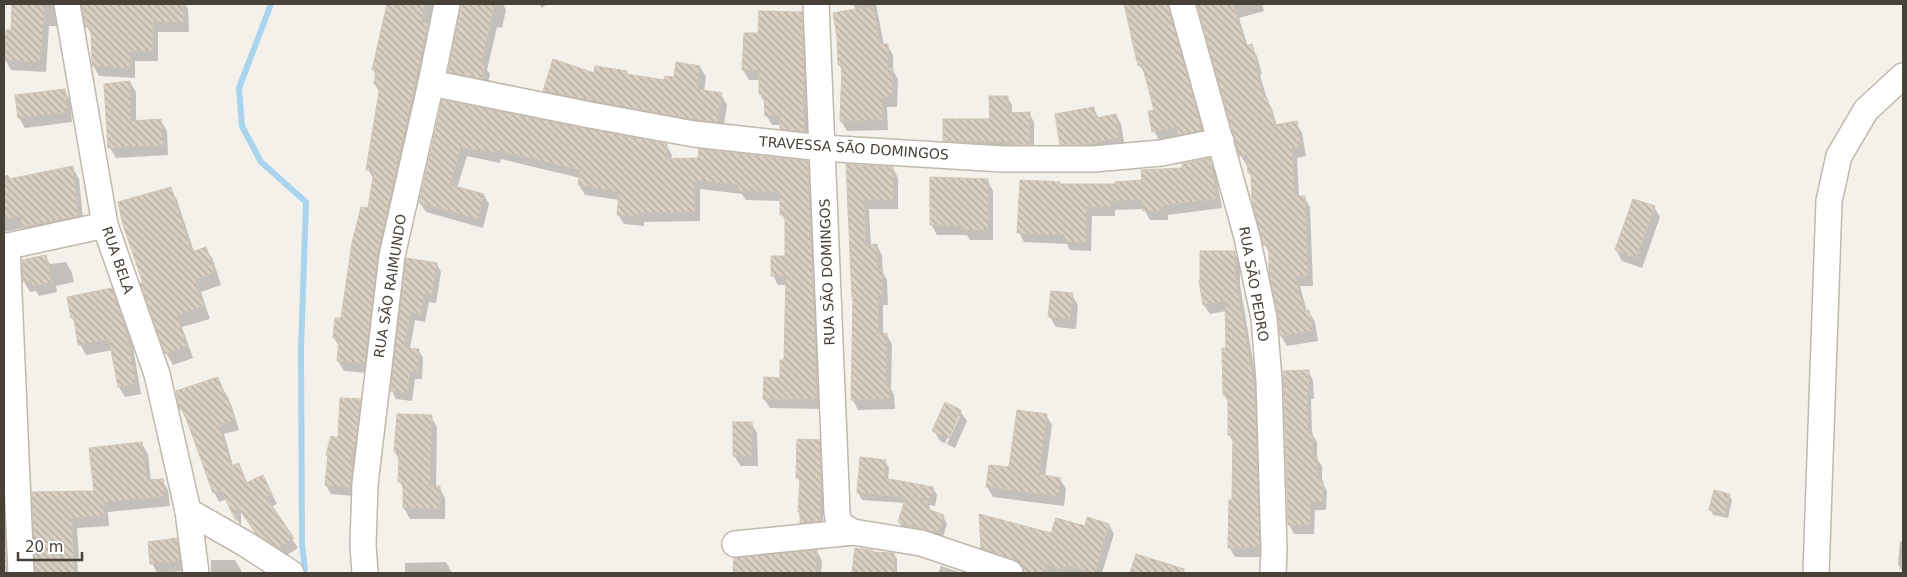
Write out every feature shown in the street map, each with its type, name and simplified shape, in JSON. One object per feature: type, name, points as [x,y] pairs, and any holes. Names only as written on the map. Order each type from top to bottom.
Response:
[{"type":"street","name":"RUA BELA","points":[[67,4],[105,225],[157,374],[188,511],[196,573]]},
{"type":"street","name":"RUA SÃO RAIMUNDO","points":[[365,573],[363,545],[365,484],[389,274],[447,4]]},
{"type":"street","name":"RUA SÃO PEDRO","points":[[1182,4],[1247,237],[1264,318],[1269,380],[1273,573]]},
{"type":"street","name":"RUA SÃO DOMINGOS","points":[[819,5],[822,148],[837,512],[839,524],[853,532]]},
{"type":"street","points":[[1816,573],[1829,201],[1839,156],[1866,110],[1903,76]]},
{"type":"street","name":"TRAVESSA SÃO DOMINGOS","points":[[431,83],[694,134],[822,148],[1003,159],[1092,159],[1161,153],[1221,141]]},
{"type":"street","points":[[21,573],[6,247],[105,225]]},
{"type":"street","points":[[188,511],[291,573]]},
{"type":"street","points":[[735,544],[853,532],[921,543],[1010,573]]},
{"type":"building","points":[[12,4],[45,4],[40,62],[4,60],[6,30],[11,30]]},
{"type":"building","points":[[82,4],[183,4],[184,22],[153,22],[153,51],[130,51],[130,68],[92,66],[91,27],[85,27]]},
{"type":"building","points":[[387,4],[425,4],[421,22],[428,23],[378,253],[365,364],[337,361],[339,339],[333,338],[335,318],[341,318],[352,243],[361,207],[368,208],[374,171],[366,170],[380,86],[374,84],[376,70],[372,70]]},
{"type":"building","points":[[463,4],[495,4],[481,63],[485,64],[482,79],[448,72]]},
{"type":"building","points":[[1124,4],[1168,4],[1202,130],[1178,135],[1176,127],[1152,132],[1148,111],[1154,110],[1142,64],[1138,66]]},
{"type":"building","points":[[1197,4],[1233,4],[1246,46],[1252,44],[1258,64],[1255,65],[1264,98],[1267,98],[1275,125],[1297,121],[1301,146],[1292,148],[1295,196],[1305,196],[1308,276],[1295,276],[1304,311],[1309,310],[1313,331],[1280,336],[1278,315],[1269,273],[1269,244],[1263,245],[1252,200],[1251,173],[1248,173],[1247,155],[1239,156]]},
{"type":"building","points":[[873,6],[880,44],[888,44],[888,68],[893,68],[892,97],[882,97],[883,120],[840,121],[842,65],[838,65],[837,37],[833,13]]},
{"type":"building","points":[[759,11],[802,12],[805,93],[803,93],[804,132],[780,129],[780,115],[765,116],[764,94],[759,94],[759,70],[742,70],[744,33],[758,33]]},
{"type":"building","points":[[553,59],[594,73],[595,66],[664,80],[665,76],[674,77],[676,62],[700,66],[697,89],[722,93],[717,122],[696,120],[543,91]]},
{"type":"building","points":[[130,81],[131,121],[161,119],[163,145],[108,148],[104,84]]},
{"type":"building","points":[[65,89],[67,112],[18,118],[15,95]]},
{"type":"building","points":[[989,96],[1008,96],[1008,113],[1030,112],[1030,145],[1010,145],[1010,142],[943,141],[943,119],[990,119]]},
{"type":"building","points":[[442,100],[667,144],[666,159],[698,158],[699,149],[808,161],[817,399],[763,399],[764,377],[780,378],[780,360],[784,360],[786,276],[771,276],[771,256],[785,256],[785,215],[780,215],[780,192],[739,191],[739,185],[695,180],[695,212],[639,213],[639,217],[617,215],[619,192],[578,185],[580,170],[496,150],[495,153],[461,147],[450,185],[484,194],[478,219],[419,203]]},
{"type":"building","points":[[1094,107],[1096,118],[1116,114],[1120,138],[1082,145],[1060,145],[1055,114]]},
{"type":"building","points":[[1210,158],[1217,199],[1163,205],[1163,211],[1143,211],[1142,200],[1110,201],[1111,207],[1087,207],[1086,242],[1064,241],[1064,235],[1017,233],[1020,180],[1060,182],[1060,184],[1115,184],[1115,182],[1142,180],[1141,170],[1182,168],[1182,164]]},
{"type":"building","points":[[846,164],[893,167],[893,200],[864,200],[866,245],[877,244],[878,270],[882,269],[883,295],[878,295],[878,333],[887,333],[886,384],[889,384],[890,399],[851,400],[853,296]]},
{"type":"building","points":[[73,166],[78,216],[22,227],[20,216],[4,219],[4,180]]},
{"type":"building","points":[[930,177],[988,179],[988,230],[962,230],[962,225],[930,225]]},
{"type":"building","points":[[171,187],[192,252],[206,247],[215,272],[195,280],[204,306],[177,315],[187,346],[165,354],[140,283],[143,283],[123,225],[118,202]]},
{"type":"building","points":[[1633,199],[1655,206],[1636,258],[1615,250]]},
{"type":"building","points":[[1200,251],[1235,251],[1235,274],[1255,391],[1260,547],[1228,548],[1229,500],[1232,500],[1233,435],[1228,435],[1228,395],[1223,395],[1222,348],[1226,348],[1225,301],[1203,305],[1199,281]]},
{"type":"building","points":[[46,255],[52,282],[32,286],[31,280],[23,282],[22,260]]},
{"type":"building","points":[[406,258],[437,263],[432,295],[424,294],[421,314],[411,312],[404,348],[419,349],[418,372],[410,371],[408,393],[390,391]]},
{"type":"building","points":[[112,288],[126,330],[136,384],[118,387],[109,339],[78,345],[74,318],[71,318],[67,297]]},
{"type":"building","points":[[1051,291],[1073,293],[1070,319],[1048,317]]},
{"type":"building","points":[[1309,370],[1309,390],[1307,390],[1308,432],[1312,432],[1313,456],[1317,456],[1318,480],[1323,481],[1322,502],[1311,501],[1310,525],[1288,525],[1283,371]]},
{"type":"building","points":[[218,377],[235,420],[219,425],[231,466],[239,463],[246,483],[263,475],[272,494],[266,497],[294,538],[278,548],[256,534],[236,504],[236,521],[221,490],[213,493],[183,409],[180,410],[176,391]]},
{"type":"building","points":[[340,398],[361,399],[356,439],[350,463],[353,463],[350,488],[325,485],[328,455],[326,455],[331,436],[338,438]]},
{"type":"building","points":[[945,402],[961,410],[949,438],[932,431]]},
{"type":"building","points":[[1017,410],[1047,414],[1039,474],[1061,478],[1058,496],[986,487],[989,465],[1009,467]]},
{"type":"building","points":[[397,414],[432,415],[430,486],[440,486],[440,509],[403,508],[403,482],[398,482],[399,452],[394,452]]},
{"type":"building","points":[[733,422],[752,422],[752,456],[733,456]]},
{"type":"building","points":[[797,439],[820,440],[820,521],[800,523],[800,512],[798,512],[800,479],[796,478]]},
{"type":"building","points":[[142,442],[147,480],[163,479],[165,496],[103,502],[104,516],[72,518],[74,573],[35,573],[32,492],[94,491],[89,448]]},
{"type":"building","points":[[860,457],[886,460],[884,478],[933,487],[932,499],[913,497],[928,501],[927,509],[944,515],[938,533],[898,522],[906,497],[857,493]]},
{"type":"building","points":[[1714,490],[1730,494],[1725,514],[1709,510]]},
{"type":"building","points":[[4,506],[7,573],[4,573]]},
{"type":"building","points":[[979,514],[1051,533],[1056,518],[1085,526],[1087,517],[1109,524],[1095,573],[1067,565],[1065,570],[1045,564],[1044,573],[1024,573],[1021,564],[1015,560],[981,548]]},
{"type":"building","points":[[177,538],[180,561],[150,564],[148,542]]},
{"type":"building","points":[[855,548],[873,550],[873,552],[894,553],[894,573],[852,573]]},
{"type":"building","points":[[817,550],[816,573],[743,573],[733,571],[734,558]]},
{"type":"building","points":[[1136,554],[1184,569],[1184,573],[1130,573]]},
{"type":"waterway","points":[[271,4],[239,88],[242,126],[261,162],[306,202],[301,349],[302,544],[305,569]]}]
